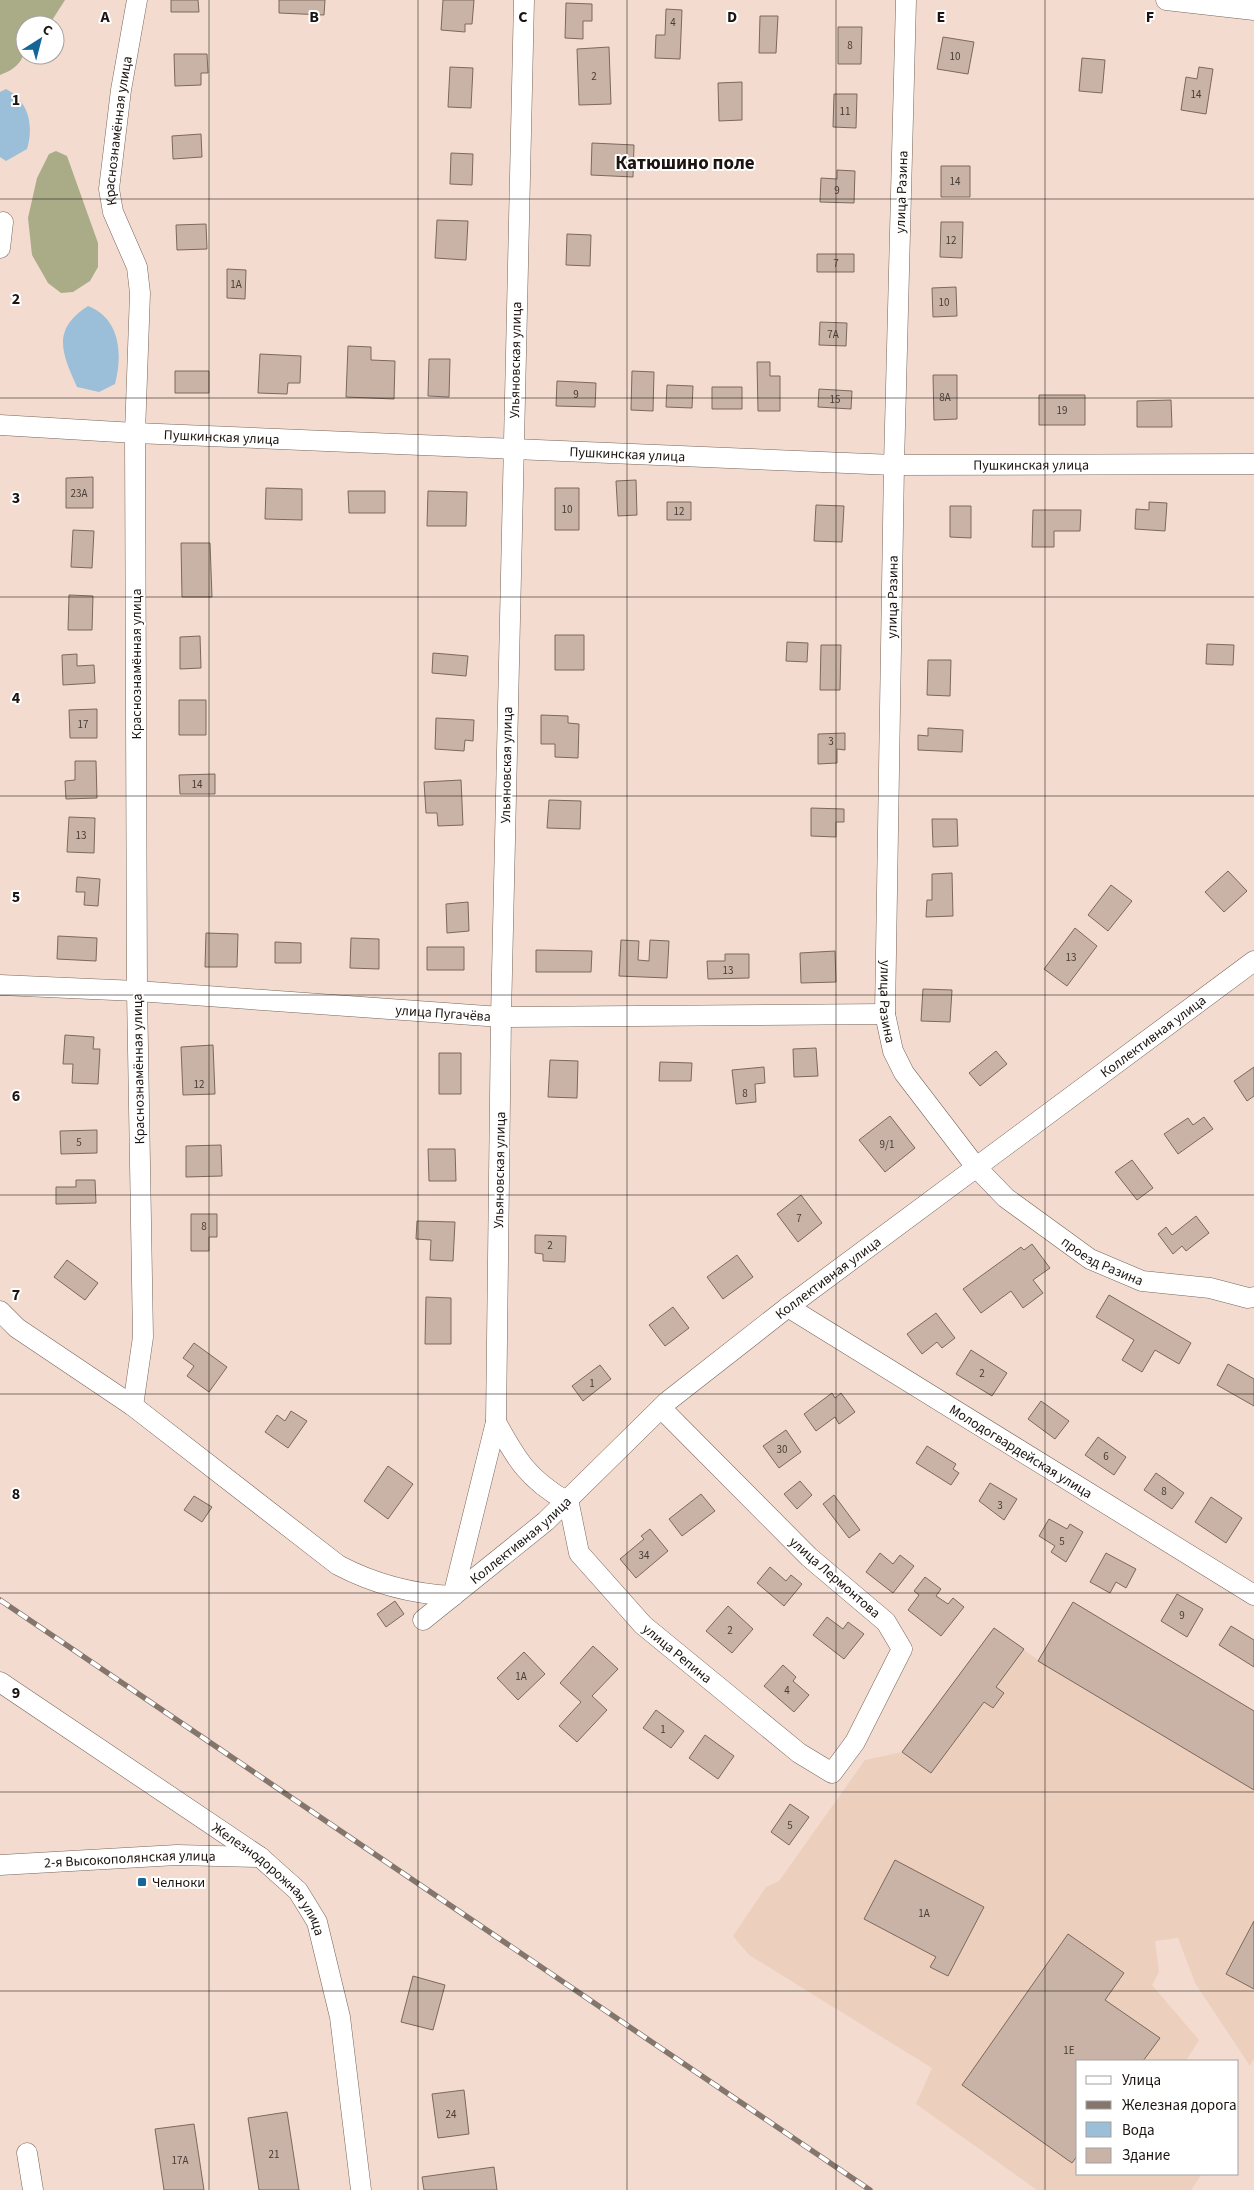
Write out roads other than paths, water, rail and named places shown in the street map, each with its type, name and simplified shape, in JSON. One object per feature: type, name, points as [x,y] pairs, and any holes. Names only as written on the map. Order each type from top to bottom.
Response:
[{"type":"street","name":"Краснознамённая улица","points":[[133,1406],[143,1337],[137,991],[135,433],[140,293],[137,267],[114,212],[109,189],[121,90],[137,0]]},
{"type":"street","name":"Ульяновская улица","points":[[524,0],[501,1017],[496,1422],[517,1460],[546,1490],[567,1500]]},
{"type":"street","name":"улица Разина","points":[[906,0],[894,465],[885,1014],[893,1051],[904,1073],[976,1166]]},
{"type":"street","points":[[1166,0],[1254,10]]},
{"type":"street","points":[[0,248],[3,222]]},
{"type":"street","name":"Пушкинская улица","points":[[0,425],[135,433],[894,465],[1254,464]]},
{"type":"street","name":"Коллективная улица","points":[[423,1620],[546,1521],[661,1408],[788,1306],[1254,961]]},
{"type":"street","name":"улица Пугачёва","points":[[0,985],[137,991],[501,1017],[885,1014]]},
{"type":"street","name":"проезд Разина","points":[[976,1166],[1006,1198],[1090,1259],[1142,1281],[1210,1288],[1248,1298],[1254,1297]]},
{"type":"street","name":"Молодогвардейская улица","points":[[788,1306],[1254,1595]]},
{"type":"street","points":[[0,1311],[17,1328],[133,1406],[338,1566],[362,1578],[422,1595],[453,1596],[496,1422]]},
{"type":"street","name":"улица Лермонтова","points":[[661,1408],[809,1557],[886,1622],[902,1649],[855,1742],[832,1773]]},
{"type":"street","name":"улица Репина","points":[[567,1500],[579,1553],[643,1625],[799,1753],[832,1773]]},
{"type":"street","name":"Железнодорожная улица","points":[[0,1682],[260,1857],[298,1891],[317,1922],[340,2017],[361,2190]]},
{"type":"street","name":"2-я Высокополянская улица","points":[[0,1865],[177,1855],[260,1857]]},
{"type":"street","points":[[28,2153],[33,2190]]},
{"type":"water","points":[[6,89],[14,94],[25,107],[30,132],[27,149],[6,161],[0,157],[0,92]]},
{"type":"water","points":[[88,306],[107,319],[113,328],[118,349],[119,361],[115,384],[99,392],[77,387],[64,353],[64,333],[76,315]]},
{"type":"railway","points":[[0,1600],[870,2190]]},
{"type":"place","name":"Челноки","points":[[142,1882]]},
{"type":"district","name":"Катюшино поле","points":[[685,162]]}]
